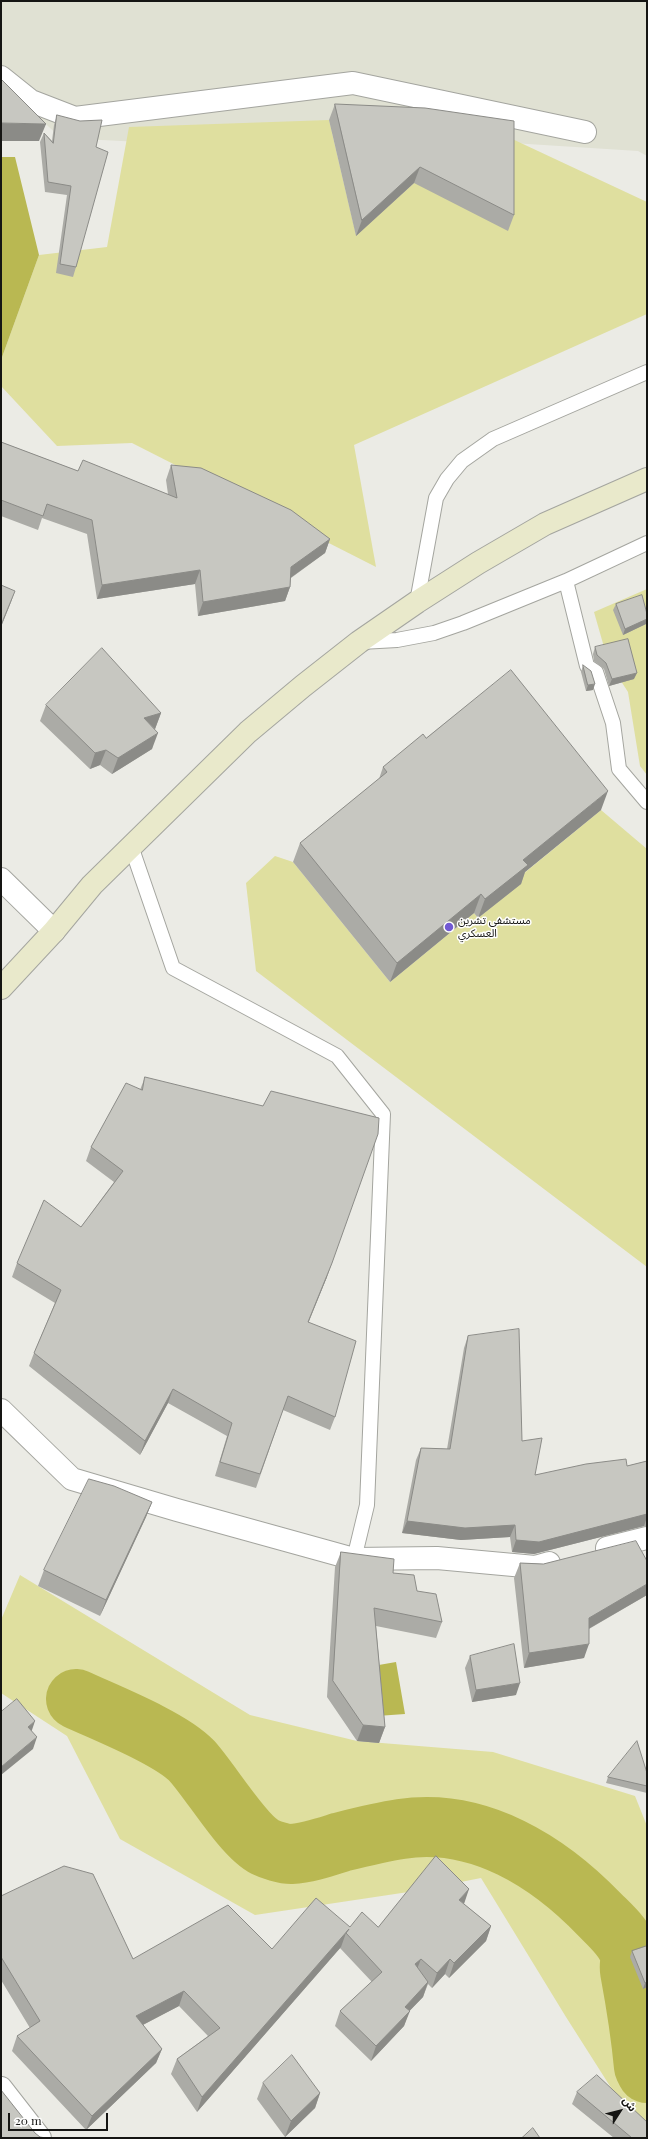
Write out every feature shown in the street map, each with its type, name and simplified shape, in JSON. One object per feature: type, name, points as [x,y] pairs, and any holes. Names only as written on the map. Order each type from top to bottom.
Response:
[{"type":"main road","points":[[1,988],[54,931],[92,885],[248,732],[359,642],[417,602],[545,524],[647,479]]},
{"type":"street","points":[[1,77],[31,101],[75,118],[353,83],[585,132]]},
{"type":"street","points":[[1,879],[54,931]]},
{"type":"street","points":[[1,1410],[72,1479],[354,1560],[437,1558],[535,1567],[565,1559]]},
{"type":"street","points":[[587,1553],[647,1538]]},
{"type":"street","points":[[1,2088],[40,2138]]},
{"type":"lane","points":[[417,602],[436,498],[447,479],[462,461],[493,439],[647,372]]},
{"type":"lane","points":[[359,642],[397,640],[434,633],[463,623],[566,581],[647,543]]},
{"type":"lane","points":[[566,581],[587,666],[596,672],[613,723],[619,769],[647,802]]},
{"type":"lane","points":[[131,846],[174,968],[337,1056],[383,1114],[367,1505],[354,1560]]},
{"type":"shaded area","points":[[1,1],[647,1],[647,156],[638,151],[339,132],[142,142],[61,138],[1,83]]},
{"type":"shaded area","points":[[1,157],[15,157],[39,255],[1,360]]},
{"type":"shaded area","points":[[396,1662],[405,1714],[377,1716],[373,1666]]},
{"type":"green space","points":[[329,120],[356,235],[414,183],[508,137],[647,202],[647,314],[354,445],[376,567],[132,443],[57,446],[1,386],[1,360],[39,255],[107,247],[129,127]]},
{"type":"green space","points":[[647,589],[647,775],[640,766],[628,692],[608,661],[594,612]]},
{"type":"green space","points":[[601,810],[647,849],[647,1267],[256,971],[246,883],[275,856],[293,862],[390,982],[474,913],[478,918],[520,884],[517,879]]},
{"type":"green space","points":[[20,1575],[250,1715],[357,1741],[493,1752],[635,1796],[647,1826],[647,1930],[644,1931],[642,2000],[647,1999],[647,2138],[643,2138],[566,2017],[481,1878],[415,1891],[255,1915],[120,1839],[67,1736],[1,1693],[1,1620]]},
{"type":"building","points":[[1,79],[46,124],[1,123]]},
{"type":"building","points":[[335,104],[425,108],[514,121],[514,215],[420,167],[362,220]]},
{"type":"building","points":[[57,115],[80,121],[102,120],[96,147],[108,152],[76,267],[60,264],[71,186],[48,182],[44,133],[53,143]]},
{"type":"building","points":[[1,442],[78,471],[83,460],[177,498],[171,465],[201,468],[291,510],[330,539],[291,567],[290,587],[203,602],[200,570],[102,585],[92,520],[47,504],[43,516],[1,500]]},
{"type":"building","points":[[1,585],[15,591],[1,625]]},
{"type":"building","points":[[642,595],[647,619],[625,629],[616,604]]},
{"type":"building","points":[[628,639],[637,673],[612,679],[606,663],[597,655],[595,647]]},
{"type":"building","points":[[102,648],[161,713],[144,718],[158,733],[118,758],[106,750],[95,753],[46,705]]},
{"type":"building","points":[[583,665],[591,671],[595,684],[588,685]]},
{"type":"building","points":[[511,670],[608,791],[523,860],[528,865],[485,899],[481,894],[397,963],[300,843],[387,772],[383,767],[423,734],[426,738]]},
{"type":"building","points":[[145,1077],[263,1106],[271,1091],[379,1118],[378,1134],[332,1263],[308,1322],[356,1341],[335,1417],[288,1396],[260,1474],[220,1462],[232,1423],[173,1389],[145,1441],[34,1353],[61,1290],[17,1263],[44,1200],[81,1227],[123,1171],[91,1147],[126,1083],[142,1090]]},
{"type":"building","points":[[519,1329],[522,1441],[542,1438],[535,1475],[586,1464],[626,1459],[627,1466],[647,1461],[647,1514],[539,1542],[516,1540],[515,1525],[465,1528],[407,1521],[421,1448],[450,1449],[468,1336]]},
{"type":"building","points":[[89,1479],[114,1486],[152,1502],[106,1600],[44,1570]]},
{"type":"building","points":[[636,1541],[647,1561],[647,1584],[589,1618],[589,1644],[529,1653],[520,1563],[543,1564]]},
{"type":"building","points":[[341,1552],[394,1559],[393,1573],[414,1575],[417,1591],[436,1594],[442,1622],[374,1608],[385,1727],[363,1725],[333,1681]]},
{"type":"building","points":[[514,1644],[520,1683],[476,1690],[470,1656]]},
{"type":"building","points":[[17,1699],[35,1721],[28,1727],[37,1737],[1,1767],[1,1712]]},
{"type":"building","points":[[637,1741],[647,1773],[647,1786],[608,1777]]},
{"type":"building","points":[[436,1856],[469,1889],[459,1900],[491,1926],[454,1963],[450,1959],[437,1973],[421,1959],[415,1964],[428,1982],[405,2007],[410,2011],[376,2046],[340,2011],[382,1972],[346,1933],[349,1929],[202,2097],[177,2059],[220,2028],[184,1991],[136,2016],[162,2049],[92,2116],[17,2036],[40,2021],[1,1957],[1,1896],[64,1866],[93,1874],[133,1959],[228,1905],[272,1949],[316,1898],[350,1927],[362,1912],[378,1927]]},
{"type":"building","points":[[647,1946],[647,1982],[645,1983],[632,1951]]},
{"type":"building","points":[[292,2055],[320,2093],[291,2121],[263,2083]]},
{"type":"building","points":[[597,2075],[647,2122],[647,2138],[632,2138],[577,2092]]},
{"type":"building","points":[[1,2090],[35,2133],[40,2137],[46,2138],[1,2138]]},
{"type":"building","points":[[533,2128],[540,2138],[522,2138]]},
{"type":"waterway","points":[[76,1699],[154,1735],[182,1752],[200,1770],[227,1808],[247,1832],[265,1847],[291,1854],[323,1848],[364,1836],[401,1829],[430,1827],[458,1830],[485,1837],[511,1848],[535,1861],[580,1896],[614,1929],[622,1938],[628,1949],[644,2067],[647,2073]]},
{"type":"place","name":"مستشفى تشرين العسكري","points":[[449,927]]}]
